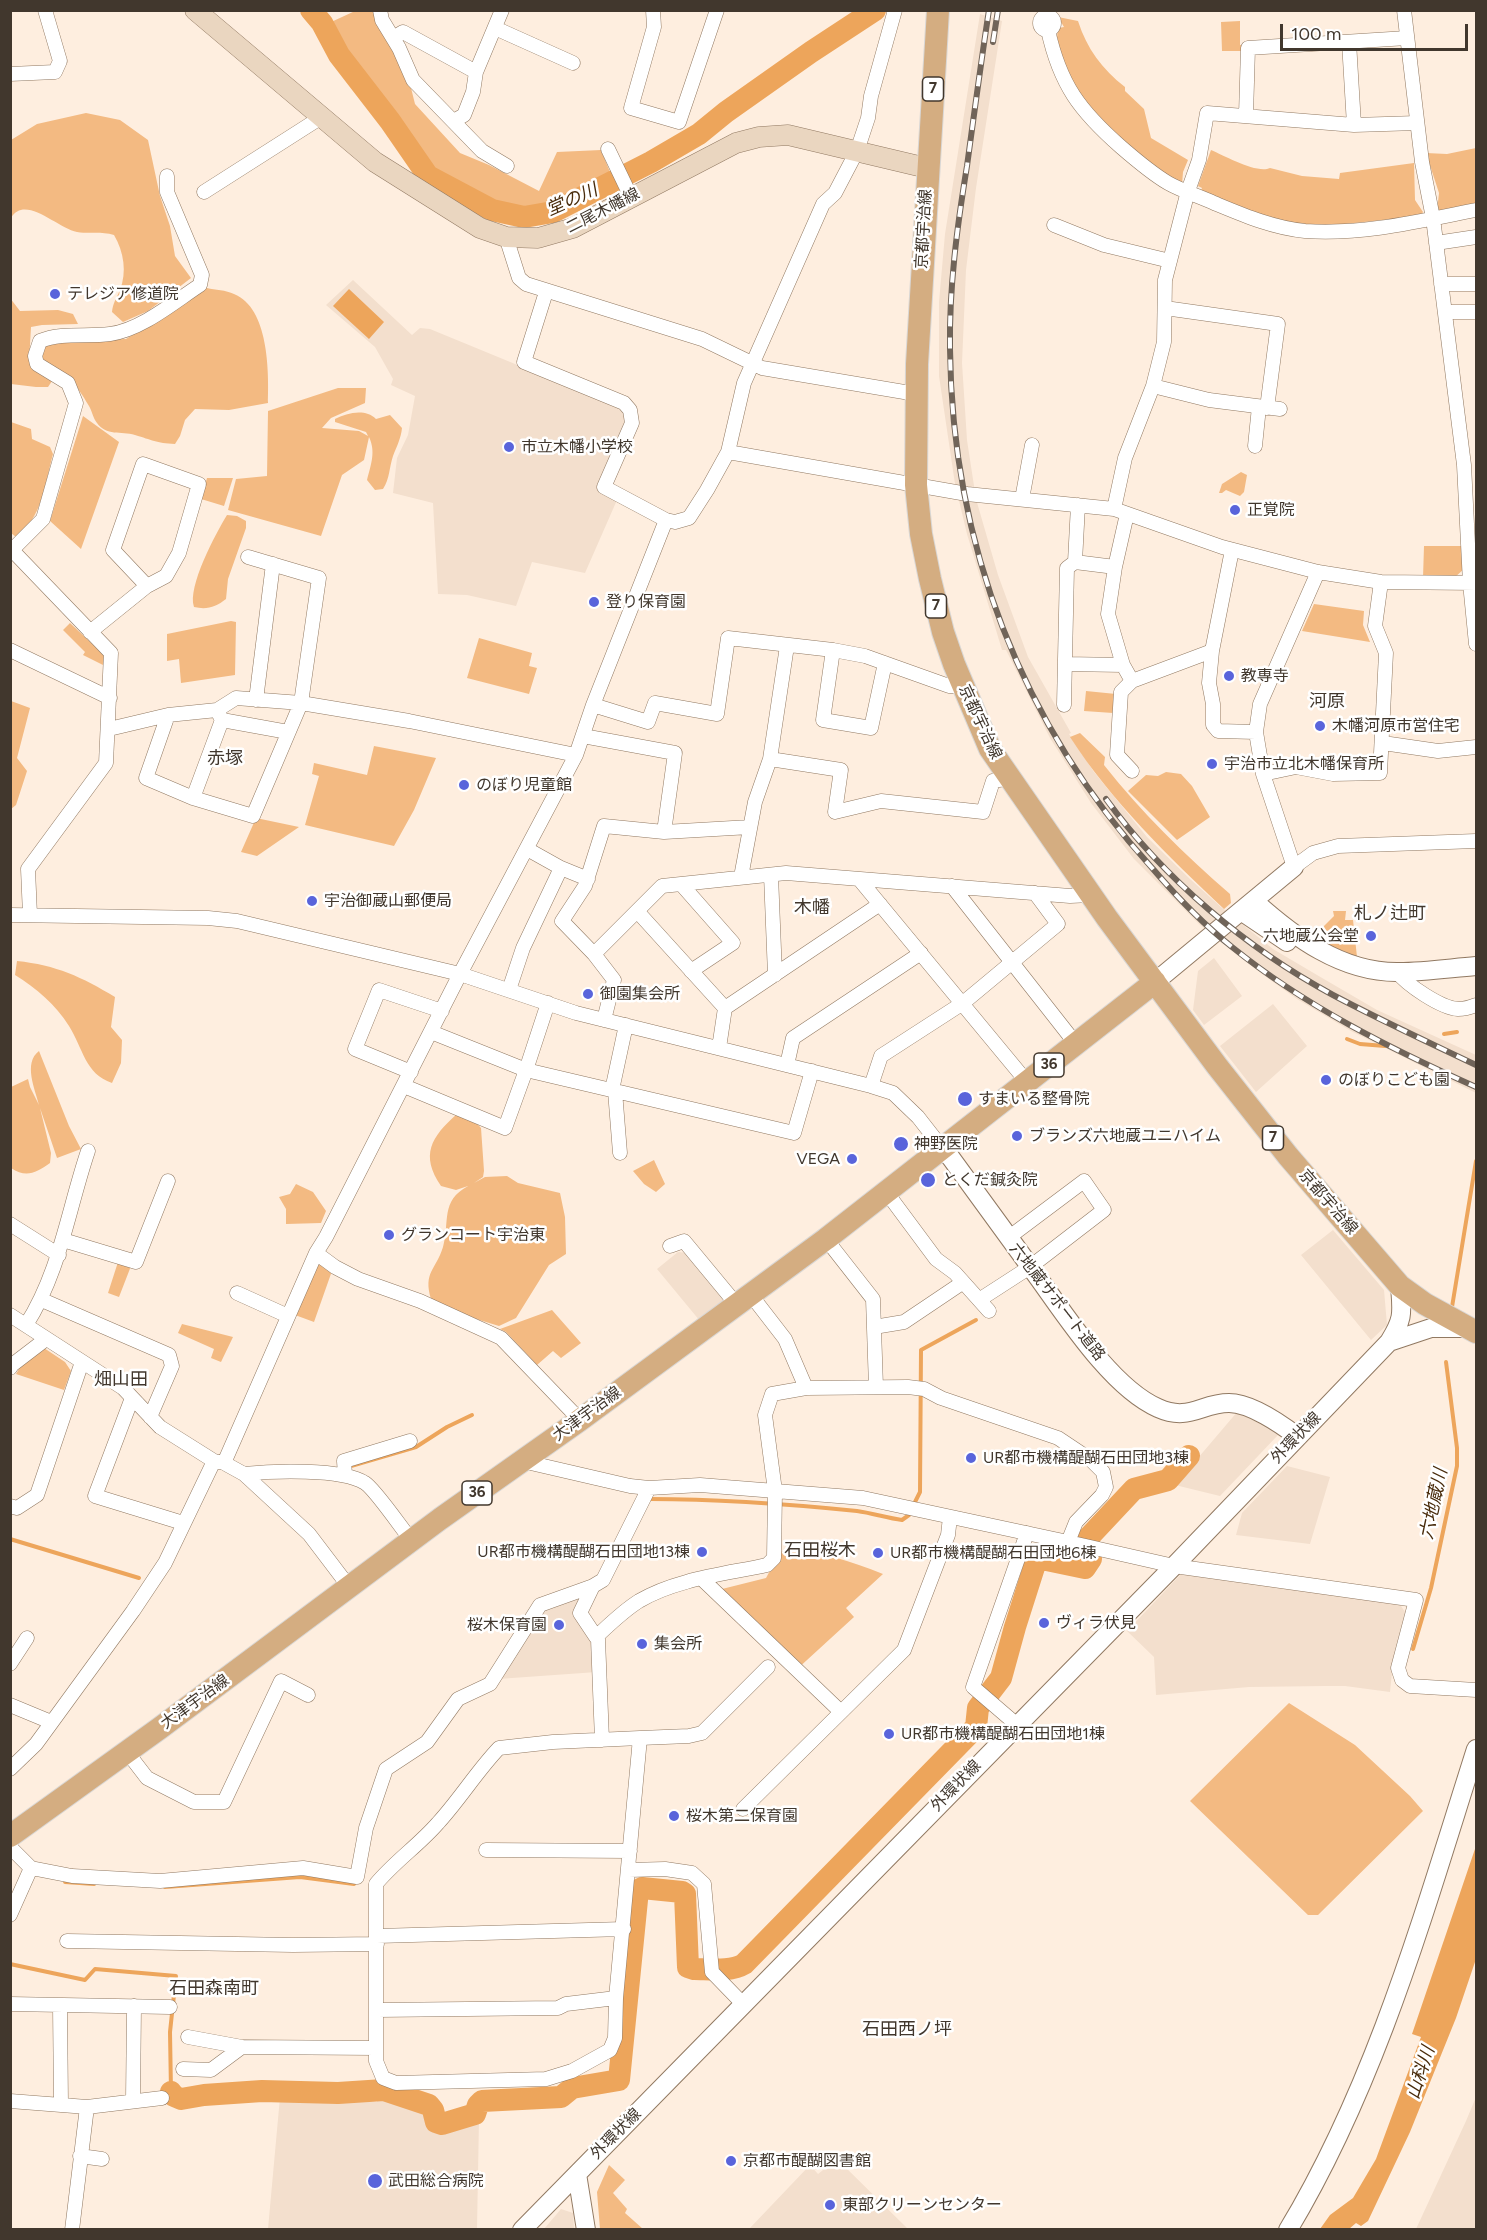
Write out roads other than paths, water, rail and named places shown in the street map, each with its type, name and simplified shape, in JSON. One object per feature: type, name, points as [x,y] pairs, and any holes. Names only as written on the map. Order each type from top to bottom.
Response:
[{"type":"main road","name":"二尾木幡線","points":[[195,10],[320,118],[375,162],[480,228],[506,237],[538,238],[585,223],[629,193],[736,143],[759,136],[788,135],[927,168]]},
{"type":"main road","name":"京都宇治線","points":[[938,10],[927,168],[916,394],[916,484],[921,534],[930,579],[943,632],[964,687],[990,749],[1010,778],[1091,895],[1288,1156],[1400,1286],[1425,1304],[1471,1330]]},
{"type":"main road","name":"大津宇治線","points":[[10,1836],[826,1239],[1155,982]]},
{"type":"street","points":[[10,74],[56,72],[60,61],[45,10]]},
{"type":"street","points":[[380,10],[382,20],[413,80],[482,151],[507,166]]},
{"type":"street","points":[[454,121],[464,115],[473,92],[476,72],[502,10]]},
{"type":"street","points":[[653,10],[654,27],[630,108],[679,122],[717,10]]},
{"type":"street","points":[[546,292],[524,362],[624,403],[630,410],[632,423],[604,487],[666,520],[675,522],[689,518],[728,452],[744,384],[823,204],[835,193],[857,151],[868,118],[871,96],[895,10]]},
{"type":"street","points":[[1404,10],[1422,162],[1433,218],[1464,465],[1476,644]]},
{"type":"street","points":[[1043,13],[1054,20],[1054,25],[1048,30],[1058,68],[1083,109],[1136,161],[1170,184],[1260,221],[1305,231],[1356,231],[1476,210]]},
{"type":"street","points":[[495,28],[573,63]]},
{"type":"street","points":[[393,38],[403,32],[476,72]]},
{"type":"street","points":[[1246,115],[1248,48],[1407,38]]},
{"type":"street","points":[[1348,42],[1354,125]]},
{"type":"street","points":[[1132,681],[1123,665],[1108,615],[1125,458],[1153,386],[1164,342],[1165,280],[1188,191],[1199,160],[1207,113],[1354,125],[1417,123]]},
{"type":"street","points":[[204,192],[320,118]]},
{"type":"street","points":[[608,149],[629,193]]},
{"type":"street","points":[[30,915],[28,869],[106,763],[111,653],[11,549],[43,519],[76,403],[68,383],[37,364],[35,356],[40,341],[49,337],[111,334],[133,328],[200,285],[202,275],[167,192],[167,176]]},
{"type":"street","points":[[1054,225],[1104,245],[1170,261]]},
{"type":"street","points":[[506,237],[519,278],[526,284],[546,292],[702,339],[762,368],[916,394]]},
{"type":"street","points":[[1436,243],[1476,237]]},
{"type":"street","points":[[1441,284],[1476,284]]},
{"type":"street","points":[[1165,308],[1278,324],[1269,408],[1255,446]]},
{"type":"street","points":[[1445,312],[1476,312]]},
{"type":"street","points":[[1153,386],[1209,400],[1269,408]]},
{"type":"street","points":[[1022,499],[1032,445]]},
{"type":"street","points":[[728,452],[967,494],[1078,505],[1120,512],[1232,550],[1318,572],[1381,582],[1473,583]]},
{"type":"street","points":[[90,632],[147,586],[166,576],[179,553],[199,484],[143,464],[113,550],[147,586]]},
{"type":"street","points":[[1075,562],[1078,505]]},
{"type":"street","points":[[11,1768],[36,1744],[165,1563],[183,1523],[219,1462],[316,1253],[576,755],[593,705],[666,520]]},
{"type":"street","points":[[1232,550],[1212,651],[1209,683],[1213,704],[1213,725],[1218,731],[1256,732]]},
{"type":"street","points":[[168,715],[146,778],[194,798],[253,816],[301,703],[319,578],[248,557]]},
{"type":"street","points":[[1064,705],[1067,568],[1075,562],[1115,567]]},
{"type":"street","points":[[256,700],[273,564]]},
{"type":"street","points":[[1294,867],[1263,774],[1256,732],[1260,704],[1318,572]]},
{"type":"street","points":[[1263,774],[1296,766],[1333,774],[1380,772],[1386,653],[1375,626],[1381,582]]},
{"type":"street","points":[[593,705],[648,722],[655,703],[717,714],[728,638],[865,656],[949,686],[964,687]]},
{"type":"street","points":[[741,877],[755,802],[770,759],[787,646]]},
{"type":"street","points":[[10,650],[110,698]]},
{"type":"street","points":[[833,650],[823,720],[871,728],[885,663]]},
{"type":"street","points":[[1132,771],[1117,755],[1120,692],[1132,681],[1212,651]]},
{"type":"street","points":[[1065,664],[1123,665]]},
{"type":"street","points":[[194,798],[220,715],[236,698],[301,703],[409,721],[576,755]]},
{"type":"street","points":[[109,729],[168,715],[220,715],[288,732]]},
{"type":"street","points":[[583,736],[675,753],[664,832]]},
{"type":"street","points":[[1383,743],[1438,752],[1476,747]]},
{"type":"street","points":[[770,759],[841,770],[835,813],[881,801],[983,812],[993,781],[1010,778]]},
{"type":"street","points":[[604,1020],[614,980],[594,954],[562,921],[588,879],[604,826],[664,832],[750,827]]},
{"type":"street","points":[[1155,982],[1313,853],[1338,846],[1476,841]]},
{"type":"street","points":[[527,849],[561,868],[588,879]]},
{"type":"street","points":[[509,990],[523,948],[561,868]]},
{"type":"street","points":[[594,954],[662,886],[786,873],[1070,896],[1091,895]]},
{"type":"street","points":[[771,874],[775,975]]},
{"type":"street","points":[[860,879],[1027,1082]]},
{"type":"street","points":[[681,884],[733,943],[691,971]]},
{"type":"street","points":[[952,886],[1076,1044]]},
{"type":"street","points":[[872,1086],[881,1056],[963,1003],[1058,924],[1035,893]]},
{"type":"street","points":[[719,1048],[725,1008],[880,904]]},
{"type":"street","points":[[1248,906],[1291,944],[1320,951],[1360,967],[1397,972],[1476,966]]},
{"type":"street","points":[[637,911],[725,1008]]},
{"type":"street","points":[[10,915],[208,918],[237,921],[460,974],[604,1020],[893,1093],[918,1117],[943,1149]]},
{"type":"street","points":[[787,1065],[793,1038],[921,953]]},
{"type":"street","points":[[1397,972],[1412,987],[1448,1007],[1459,1009],[1476,1005]]},
{"type":"street","points":[[411,1072],[355,1049],[379,990],[442,1011]]},
{"type":"street","points":[[404,1086],[505,1128],[548,1003]]},
{"type":"street","points":[[620,1153],[613,1090],[626,1025]]},
{"type":"street","points":[[431,1032],[526,1070],[794,1133],[812,1071]]},
{"type":"street","name":"六地蔵サポート道路","points":[[943,1149],[1090,1348],[1116,1376],[1144,1400],[1166,1411],[1183,1413],[1194,1412],[1216,1404],[1241,1405],[1298,1437]]},
{"type":"street","points":[[26,1325],[42,1300],[63,1240],[88,1151]]},
{"type":"street","points":[[63,1240],[136,1262],[168,1181]]},
{"type":"street","points":[[979,1300],[1030,1267],[1104,1210],[1084,1181],[1008,1238]]},
{"type":"street","points":[[887,1193],[936,1259],[955,1273],[989,1311]]},
{"type":"street","points":[[10,1224],[58,1255]]},
{"type":"street","points":[[826,1239],[873,1299],[876,1387]]},
{"type":"street","points":[[670,1246],[684,1241],[785,1339],[806,1388]]},
{"type":"street","points":[[316,1253],[335,1267],[358,1279],[420,1301],[501,1338],[580,1420]]},
{"type":"street","points":[[874,1327],[904,1322],[962,1283]]},
{"type":"street","name":"外環状線","points":[[522,2229],[1174,1566],[1389,1342],[1400,1325],[1402,1315],[1400,1286]]},
{"type":"street","points":[[237,1293],[288,1316]]},
{"type":"street","points":[[42,1300],[170,1355],[172,1366],[150,1417]]},
{"type":"street","points":[[10,1315],[123,1389],[160,1427],[244,1474],[309,1534],[350,1588]]},
{"type":"street","name":"外環状線","points":[[1389,1342],[1431,1328],[1471,1330]]},
{"type":"street","points":[[11,1366],[46,1339]]},
{"type":"street","points":[[10,1506],[17,1508],[37,1495],[82,1362]]},
{"type":"street","points":[[596,1637],[638,1602],[667,1589],[767,1565],[774,1558],[775,1491],[765,1415],[772,1394],[806,1388],[924,1389],[941,1398],[1058,1438],[1091,1460],[1103,1472],[1106,1487],[1102,1495],[1076,1522],[1074,1543]]},
{"type":"street","points":[[132,1398],[95,1496],[183,1523]]},
{"type":"street","points":[[244,1474],[344,1470],[410,1441]]},
{"type":"street","points":[[522,1461],[598,1480],[649,1488],[700,1485],[863,1498],[1174,1566],[1416,1600],[1398,1668],[1402,1680],[1410,1686],[1476,1690]]},
{"type":"street","points":[[344,1470],[365,1483],[412,1541]]},
{"type":"street","points":[[357,1876],[366,1828],[386,1769],[427,1742],[458,1699],[490,1684],[540,1605],[593,1586],[603,1580],[649,1488]]},
{"type":"street","points":[[743,1809],[904,1650],[948,1534],[950,1517]]},
{"type":"street","points":[[1017,1724],[973,1687],[1027,1533]]},
{"type":"street","points":[[702,1580],[841,1712]]},
{"type":"street","points":[[593,1586],[579,1613],[598,1639],[602,1740]]},
{"type":"street","points":[[10,1664],[27,1638]]},
{"type":"street","points":[[640,1738],[616,1998],[615,2038],[610,2050],[572,2070],[546,2079],[396,2083],[383,2078],[376,2061],[375,1884],[456,1804],[499,1748],[513,1745],[640,1738],[689,1736],[702,1733],[768,1667]]},
{"type":"street","points":[[127,1752],[147,1778],[194,1802],[224,1802],[281,1681],[308,1695]]},
{"type":"street","points":[[10,1705],[51,1722]]},
{"type":"street","points":[[1288,2229],[1343,2123],[1381,2035],[1476,1749]]},
{"type":"street","points":[[10,1847],[31,1868],[72,1876],[160,1881],[303,1868],[357,1876],[375,1884]]},
{"type":"street","points":[[486,1850],[630,1851]]},
{"type":"street","points":[[10,1916],[31,1868]]},
{"type":"street","points":[[629,1870],[665,1869],[692,1873],[704,1884],[711,1968],[744,2005]]},
{"type":"street","points":[[67,1941],[293,1945],[624,1929]]},
{"type":"street","points":[[377,2010],[558,2008],[566,2004],[616,1998]]},
{"type":"street","points":[[10,2004],[170,2007]]},
{"type":"street","points":[[60,2005],[61,2105]]},
{"type":"street","points":[[133,2101],[134,2006]]},
{"type":"street","points":[[188,2037],[242,2047],[376,2048]]},
{"type":"street","points":[[183,2069],[211,2070],[242,2047]]},
{"type":"street","points":[[10,2101],[87,2107],[162,2098]]},
{"type":"street","points":[[72,2229],[87,2107]]},
{"type":"street","points":[[80,2156],[102,2159]]},
{"type":"street","points":[[577,2174],[586,2229]]},
{"type":"water","points":[[349,289],[384,322],[369,339],[333,306]]},
{"type":"water","name":"山科川","points":[[1476,1846],[1476,1959],[1456,2018],[1410,2132],[1368,2221],[1361,2226],[1356,2223],[1349,2229],[1320,2229],[1330,2215],[1353,2198],[1376,2159],[1421,2037],[1412,2034]]},
{"type":"waterway","name":"堂の川","points":[[311,10],[322,23],[339,55],[390,121],[428,176],[492,210],[524,217],[553,212],[651,162],[699,134],[726,112],[811,52],[875,10]]},
{"type":"waterway","points":[[1444,1034],[1457,1032]]},
{"type":"waterway","points":[[1347,1039],[1360,1044],[1385,1046]]},
{"type":"waterway","name":"六地蔵川","points":[[1452,1307],[1476,1161]]},
{"type":"waterway","points":[[914,1504],[920,1492],[921,1350],[976,1320]]},
{"type":"waterway","name":"六地蔵川","points":[[1413,1649],[1431,1588],[1457,1466],[1457,1448],[1446,1362]]},
{"type":"waterway","points":[[351,1466],[416,1447],[447,1427],[472,1415]]},
{"type":"waterway","points":[[171,2092],[181,2099],[262,2091],[338,2093],[384,2090],[429,2105],[436,2122],[442,2124],[475,2114],[482,2101],[561,2097],[572,2088],[619,2080],[638,1890],[642,1888],[685,1894],[688,1967],[720,1970],[744,1964],[976,1727],[978,1708],[1001,1678],[1037,1558],[1085,1568],[1091,1559],[1088,1538],[1134,1489],[1168,1480],[1189,1456]]},
{"type":"waterway","points":[[650,1499],[805,1506],[857,1511],[902,1520],[911,1511]]},
{"type":"waterway","points":[[10,1539],[139,1578]]},
{"type":"waterway","points":[[165,1887],[300,1877],[354,1884]]},
{"type":"waterway","points":[[65,1882],[94,1884]]},
{"type":"waterway","points":[[10,1964],[85,1980],[95,1969],[176,1976],[170,2032],[171,2092]]},
{"type":"railway","points":[[989,10],[952,280],[950,349],[954,421],[964,492],[980,561],[1003,628],[1031,692],[1066,754],[1106,813],[1162,879],[1211,929],[1260,968],[1319,1007],[1381,1042],[1476,1087]]},
{"type":"railway","points":[[993,42],[998,10]]},
{"type":"railway","points":[[1106,799],[1154,857],[1180,884],[1269,956],[1333,995],[1476,1065]]},
{"type":"place","name":"テレジア修道院","points":[[55,294]]},
{"type":"place","name":"市立木幡小学校","points":[[509,447]]},
{"type":"place","name":"正覚院","points":[[1235,510]]},
{"type":"place","name":"登り保育園","points":[[594,602]]},
{"type":"place","name":"教専寺","points":[[1229,676]]},
{"type":"place","name":"木幡河原市営住宅","points":[[1320,726]]},
{"type":"place","name":"宇治市立北木幡保育所","points":[[1212,764]]},
{"type":"place","name":"のぼり児童館","points":[[464,785]]},
{"type":"place","name":"宇治御蔵山郵便局","points":[[312,901]]},
{"type":"place","name":"六地蔵公会堂","points":[[1371,936]]},
{"type":"place","name":"御園集会所","points":[[588,994]]},
{"type":"place","name":"のぼりこども園","points":[[1326,1080]]},
{"type":"place","name":"すまいる整骨院","points":[[965,1099]]},
{"type":"place","name":"ブランズ六地蔵ユニハイム","points":[[1017,1136]]},
{"type":"place","name":"神野医院","points":[[901,1144]]},
{"type":"place","name":"VEGA","points":[[852,1159]]},
{"type":"place","name":"とくだ鍼灸院","points":[[928,1180]]},
{"type":"place","name":"グランコート宇治東","points":[[389,1235]]},
{"type":"place","name":"UR都市機構醍醐石田団地3棟","points":[[971,1458]]},
{"type":"place","name":"UR都市機構醍醐石田団地13棟","points":[[702,1552]]},
{"type":"place","name":"UR都市機構醍醐石田団地6棟","points":[[878,1553]]},
{"type":"place","name":"ヴィラ伏見","points":[[1044,1623]]},
{"type":"place","name":"桜木保育園","points":[[559,1625]]},
{"type":"place","name":"集会所","points":[[642,1644]]},
{"type":"place","name":"UR都市機構醍醐石田団地1棟","points":[[889,1734]]},
{"type":"place","name":"桜木第二保育園","points":[[674,1816]]},
{"type":"place","name":"京都市醍醐図書館","points":[[731,2161]]},
{"type":"place","name":"武田総合病院","points":[[375,2181]]},
{"type":"place","name":"東部クリーンセンター","points":[[830,2205]]},
{"type":"district","name":"河原","points":[[1327,702]]},
{"type":"district","name":"赤塚","points":[[225,759]]},
{"type":"district","name":"木幡","points":[[812,908]]},
{"type":"district","name":"札ノ辻町","points":[[1390,914]]},
{"type":"district","name":"畑山田","points":[[121,1380]]},
{"type":"district","name":"石田桜木","points":[[820,1551]]},
{"type":"district","name":"石田森南町","points":[[214,1989]]},
{"type":"district","name":"石田西ノ坪","points":[[907,2030]]}]
